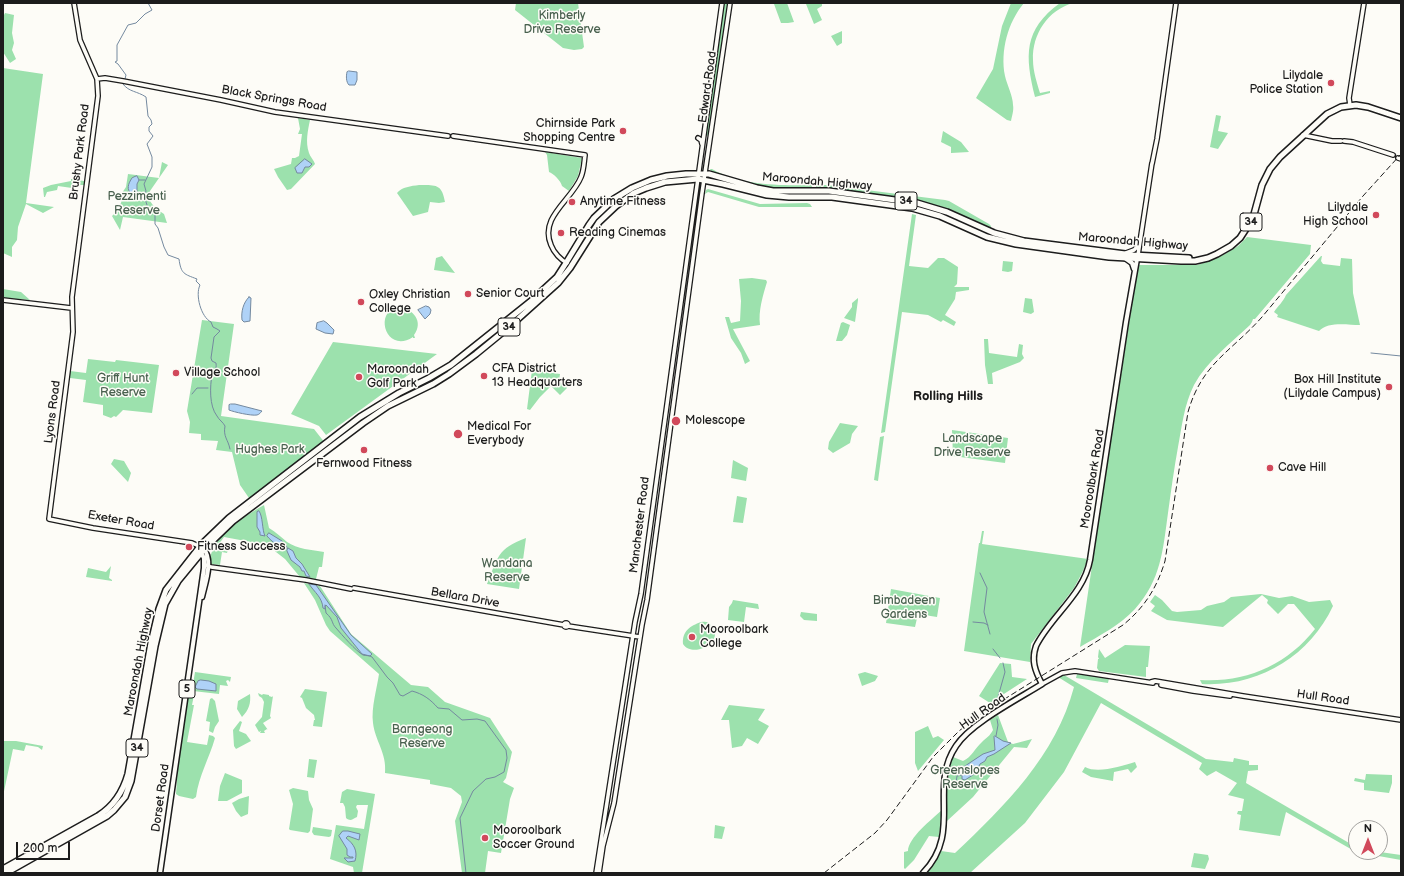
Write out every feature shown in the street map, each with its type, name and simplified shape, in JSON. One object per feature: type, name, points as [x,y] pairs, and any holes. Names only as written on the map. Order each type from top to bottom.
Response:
[{"type":"highway","name":"Maroondah Highway","points":[[3,869],[98,816],[114,803],[121,793],[128,774],[158,609],[166,590],[217,529],[263,491],[369,410],[437,374],[464,356],[542,292],[608,212],[628,197],[639,191],[675,180],[706,174],[715,175],[757,188],[774,191],[825,191],[876,200],[924,211],[950,220],[987,237],[1016,244],[1124,256],[1195,261],[1208,258],[1224,250],[1240,238],[1251,223],[1262,185],[1270,169],[1303,135],[1331,111],[1350,105],[1368,107],[1401,118]]},
{"type":"highway","name":"Maroondah Highway","points":[[698,176],[704,180],[767,195],[876,200]]},
{"type":"highway","name":"Maroondah Highway","points":[[6,873],[107,816],[114,810],[124,797],[132,777],[154,646],[163,611],[173,589],[196,561],[201,550],[211,543],[233,521],[362,423],[388,406],[440,379],[479,351],[550,293],[558,283],[566,263]]},
{"type":"highway","points":[[399,393],[403,398]]},
{"type":"main road","name":"Brushy Park Road","points":[[71,308],[97,100],[97,79],[80,40],[74,3]]},
{"type":"main road","name":"Edward Road","points":[[698,176],[722,3]]},
{"type":"main road","name":"Edward Road","points":[[704,180],[730,3]]},
{"type":"main road","points":[[1137,257],[1177,3]]},
{"type":"main road","points":[[1350,105],[1349,98],[1364,3]]},
{"type":"main road","name":"Black Springs Road","points":[[97,79],[105,78],[123,81],[275,112],[448,136],[450,138],[452,136],[585,155],[581,178],[554,215],[550,226],[550,242],[558,256]]},
{"type":"main road","points":[[1303,135],[1332,141],[1353,142],[1393,156]]},
{"type":"main road","points":[[698,138],[702,142],[701,159]]},
{"type":"main road","points":[[704,139],[710,140]]},
{"type":"main road","points":[[708,158],[711,173],[715,175]]},
{"type":"main road","name":"Manchester Road","points":[[598,873],[633,636],[650,533],[698,176]]},
{"type":"main road","name":"Manchester Road","points":[[598,873],[614,803],[656,534],[704,180]]},
{"type":"main road","points":[[703,187],[709,183],[723,184]]},
{"type":"main road","points":[[692,226],[698,226]]},
{"type":"main road","points":[[1134,273],[1132,263],[1124,256],[1140,244]]},
{"type":"main road","points":[[558,256],[566,263]]},
{"type":"main road","points":[[558,256],[566,263]]},
{"type":"main road","name":"Mooroolbark Road","points":[[1042,684],[1034,665],[1033,656],[1036,646],[1040,638],[1081,584],[1089,566],[1137,257]]},
{"type":"main road","points":[[3,300],[71,308]]},
{"type":"main road","name":"Lyons Road","points":[[49,519],[73,332],[71,308]]},
{"type":"main road","points":[[672,364],[679,365]]},
{"type":"main road","points":[[665,416],[672,416]]},
{"type":"main road","name":"Exeter Road","points":[[49,519],[189,543],[201,550]]},
{"type":"main road","points":[[650,533],[656,534]]},
{"type":"main road","points":[[207,555],[211,543]]},
{"type":"main road","name":"Dorset Road","points":[[160,873],[164,840],[173,796],[177,758],[205,573],[207,555],[201,550]]},
{"type":"main road","name":"Dorset Road","points":[[201,550],[206,565]]},
{"type":"main road","points":[[196,561],[200,560],[206,565]]},
{"type":"main road","name":"Bellara Drive","points":[[206,565],[306,580],[345,588],[640,637]]},
{"type":"main road","name":"Hull Road","points":[[923,873],[937,854],[943,839],[944,777],[948,762],[955,747],[972,729],[1042,684],[1062,673],[1075,671],[1152,682],[1195,692],[1243,696],[1401,720]]},
{"type":"green space","name":"Kimberly Drive Reserve","points":[[516,3],[578,3],[584,47],[582,49],[574,50],[563,48],[515,10]]},
{"type":"green space","points":[[723,3],[729,3],[709,136],[705,135]]},
{"type":"green space","points":[[787,3],[794,22],[781,23],[774,4]]},
{"type":"green space","points":[[822,3],[822,6],[817,9],[822,20],[814,24],[806,4]]},
{"type":"green space","points":[[1011,3],[1024,3],[1018,11],[1010,28],[1005,47],[1005,76],[1012,98],[1013,107],[1011,121],[1007,120],[976,98],[993,69],[1002,26]]},
{"type":"green space","points":[[1060,3],[1073,3],[1064,6],[1049,17],[1043,24],[1035,41],[1033,60],[1036,81],[1040,93],[1050,91],[1050,93],[1035,97],[1029,69],[1030,45],[1033,34],[1039,23]]},
{"type":"green space","points":[[5,13],[14,15],[12,33],[14,43],[12,50],[16,59],[10,63],[3,52],[3,17]]},
{"type":"green space","points":[[842,31],[842,43],[837,46],[831,36]]},
{"type":"green space","points":[[3,68],[43,74],[26,203],[54,207],[43,213],[26,204],[18,227],[17,240],[12,247],[12,257],[3,253]]},
{"type":"green space","points":[[1216,115],[1221,116],[1218,131],[1228,133],[1218,149],[1210,147]]},
{"type":"green space","points":[[298,118],[310,120],[307,145],[315,164],[291,189],[287,190],[274,169],[291,164],[292,158],[299,156],[302,134],[298,134],[300,129]]},
{"type":"green space","points":[[943,131],[961,142],[969,152],[951,153],[951,147],[941,142]]},
{"type":"green space","points":[[545,152],[582,158],[578,176],[569,191],[562,186],[555,176],[549,172],[547,155]]},
{"type":"green space","points":[[162,162],[168,165],[159,178]]},
{"type":"green space","points":[[710,169],[747,181],[773,185],[811,185],[813,188],[791,190],[762,187],[712,173]]},
{"type":"green space","name":"Pezzimenti Reserve","points":[[128,174],[159,178],[150,191],[150,201],[155,208],[164,214],[167,223],[123,217],[120,230],[112,216],[118,210],[123,198],[122,193],[126,187]]},
{"type":"green space","points":[[71,179],[84,181],[84,185],[73,186],[72,188],[58,186],[57,190],[47,192],[44,197],[43,188],[71,181]]},
{"type":"green space","points":[[419,185],[430,185],[437,187],[442,192],[445,202],[430,202],[428,212],[413,216],[397,193],[404,188]]},
{"type":"green space","points":[[817,185],[945,200],[989,224],[991,228],[990,229],[942,209],[816,189]]},
{"type":"green space","points":[[708,189],[760,204],[807,203],[812,207],[759,207],[708,192],[705,194],[706,190]]},
{"type":"green space","points":[[912,214],[916,215],[909,266],[928,268],[938,258],[944,258],[958,267],[957,284],[954,287],[969,287],[969,290],[956,292],[955,299],[945,315],[956,322],[954,326],[943,320],[941,322],[928,315],[902,312],[885,432],[881,433]]},
{"type":"green space","points":[[1247,237],[1311,245],[1310,254],[1255,319],[1253,319],[1250,325],[1212,360],[1199,376],[1188,400],[1184,416],[1175,464],[1162,552],[1156,576],[1144,598],[1129,615],[1109,630],[1080,647],[1138,265],[1197,265],[1225,254],[1238,246]]},
{"type":"green space","points":[[442,256],[455,273],[434,270],[436,258]]},
{"type":"green space","points":[[1321,256],[1321,261],[1323,264],[1340,266],[1341,258],[1352,259],[1353,293],[1360,325],[1333,325],[1319,331],[1277,317],[1278,315],[1274,312],[1286,295]]},
{"type":"green space","points":[[1003,261],[1013,262],[1012,271],[1002,271]]},
{"type":"green space","points":[[752,278],[766,280],[767,282],[760,309],[760,325],[733,329],[750,361],[745,364],[741,353],[731,338],[725,317],[729,317],[731,323],[740,321],[741,301],[739,279]]},
{"type":"green space","points":[[3,289],[21,292],[30,300],[3,298]]},
{"type":"green space","points":[[858,298],[855,322],[844,318],[852,307],[852,303]]},
{"type":"green space","points":[[1025,298],[1032,299],[1034,312],[1031,314],[1023,312]]},
{"type":"green space","points":[[400,306],[409,310],[416,317],[418,325],[414,335],[415,338],[413,337],[404,341],[396,340],[390,336],[386,330],[386,315],[391,309]]},
{"type":"green space","name":"Hughes Park","points":[[202,320],[234,324],[221,416],[314,429],[325,443],[249,498],[240,485],[232,452],[216,450],[218,441],[201,440],[201,434],[189,433],[190,422],[187,411]]},
{"type":"green space","points":[[843,322],[850,325],[847,335],[842,341],[836,341],[841,323]]},
{"type":"green space","points":[[984,339],[988,339],[989,353],[1017,357],[1019,344],[1023,345],[1022,354],[1024,358],[1020,362],[992,373],[993,384],[988,384],[985,365]]},
{"type":"green space","name":"Maroondah Golf Park","points":[[333,342],[437,354],[326,435],[319,426],[291,414]]},
{"type":"green space","name":"Griff Hunt Reserve","points":[[88,359],[115,362],[116,360],[159,365],[152,413],[123,410],[116,417],[114,416],[111,418],[103,415],[103,405],[83,402],[86,380],[70,378],[70,371],[86,373]]},
{"type":"green space","points":[[532,370],[560,374],[559,381],[567,388],[560,395],[551,386],[530,410],[527,409]]},
{"type":"green space","points":[[840,423],[858,426],[852,434],[850,443],[833,453],[828,449],[829,442]]},
{"type":"green space","name":"Landscape Drive Reserve","points":[[952,430],[1008,438],[1005,463],[953,456]]},
{"type":"green space","points":[[884,436],[878,481],[874,480],[880,437]]},
{"type":"green space","points":[[114,459],[124,461],[131,473],[128,482],[111,464]]},
{"type":"green space","points":[[733,460],[748,468],[746,481],[731,478]]},
{"type":"green space","points":[[737,496],[747,498],[743,523],[733,522]]},
{"type":"green space","points":[[264,505],[269,528],[287,542],[295,546],[324,552],[322,567],[319,567],[316,579],[300,577],[285,559],[267,545],[224,537],[219,544],[228,550],[227,553],[222,552],[220,565],[210,564],[211,555],[221,537],[247,515]]},
{"type":"green space","points":[[982,531],[984,531],[982,544],[1088,559],[1074,588],[1031,644],[1030,662],[964,651]]},
{"type":"green space","name":"Wandana Reserve","points":[[526,538],[519,589],[487,584],[497,560],[504,550],[516,542]]},
{"type":"green space","points":[[111,566],[109,578],[112,581],[86,577],[88,568],[106,572]]},
{"type":"green space","name":"Barngeong Reserve","points":[[304,583],[320,586],[351,634],[411,685],[428,687],[445,702],[490,718],[512,752],[506,778],[503,782],[514,788],[510,799],[501,853],[488,851],[485,873],[462,873],[455,821],[462,802],[461,796],[451,788],[430,784],[430,780],[385,773],[383,753],[376,736],[373,723],[373,705],[379,674],[330,631],[315,600]]},
{"type":"green space","name":"Bimbadeen Gardens","points":[[891,589],[940,598],[937,617],[918,614],[915,627],[886,623]]},
{"type":"green space","points":[[1261,594],[1279,598],[1292,596],[1309,602],[1330,600],[1333,606],[1323,624],[1296,654],[1280,665],[1262,674],[1223,684],[1202,684],[1200,680],[1233,678],[1249,675],[1264,669],[1292,653],[1315,629],[1294,604],[1288,604],[1278,614],[1267,603],[1268,600],[1262,595],[1223,627],[1167,620],[1151,611],[1155,606],[1150,602],[1155,595],[1172,611],[1177,612],[1201,610],[1207,606],[1224,602],[1231,597]]},
{"type":"green space","points":[[733,600],[758,604],[759,609],[746,607],[744,622],[728,620],[729,607]]},
{"type":"green space","points":[[801,612],[817,614],[817,621],[804,620],[800,616]]},
{"type":"green space","points":[[701,622],[707,622],[712,626],[715,632],[714,638],[706,647],[694,650],[688,648],[683,644],[685,632],[693,625]]},
{"type":"green space","points":[[1125,645],[1150,646],[1148,667],[1146,667],[1146,677],[1099,671],[1097,668],[1099,649],[1105,658]]},
{"type":"green space","points":[[1000,663],[1011,664],[1012,677],[1027,679],[990,703],[979,696]]},
{"type":"green space","points":[[195,672],[231,677],[230,682],[228,680],[226,681],[228,686],[220,685],[219,694],[193,691]]},
{"type":"green space","points":[[865,672],[878,676],[875,681],[862,686],[858,674]]},
{"type":"green space","points":[[1077,674],[1109,678],[1108,683],[1076,678]]},
{"type":"green space","points":[[1064,675],[1206,759],[1233,762],[1234,758],[1249,761],[1249,765],[1258,765],[1258,770],[1248,771],[1246,783],[1348,842],[1348,847],[1286,812],[1280,836],[1239,830],[1241,815],[1237,814],[1238,811],[1242,811],[1244,799],[1228,795],[1237,783],[1216,771],[1207,776],[1199,769],[1202,763],[1101,703],[1064,772],[1025,823],[970,873],[925,873],[941,851],[955,853],[974,835],[1010,798],[1042,757],[1066,712],[1074,687],[1058,677]]},
{"type":"green space","points":[[305,689],[327,692],[322,727],[313,726],[315,720],[314,715],[306,708],[302,698],[300,697]]},
{"type":"green space","points":[[258,693],[273,696],[271,718],[263,723],[268,730],[267,729],[264,731],[265,733],[260,733],[261,731],[259,732],[255,725],[262,717],[264,702]]},
{"type":"green space","points":[[190,694],[194,695],[192,705],[194,705],[187,742],[207,745],[209,735],[215,738],[199,781],[196,797],[193,799],[176,794],[179,751],[181,746],[180,741],[187,699]]},
{"type":"green space","points":[[250,694],[249,706],[242,717],[237,709],[238,701]]},
{"type":"green space","points":[[212,698],[215,701],[219,721],[213,733],[209,731],[210,722],[206,721],[210,699]]},
{"type":"green space","points":[[729,705],[765,709],[758,720],[769,726],[758,744],[747,738],[742,746],[732,748],[729,720],[721,720]]},
{"type":"green space","name":"Greenslopes Reserve","points":[[998,715],[1008,742],[1013,744],[1032,739],[1027,748],[1014,747],[973,797],[947,821],[948,781],[950,765],[953,757],[963,761],[969,757],[992,732],[993,730],[990,720]]},
{"type":"green space","points":[[240,721],[242,722],[239,731],[246,734],[251,741],[236,749],[234,746],[233,730]]},
{"type":"green space","points":[[928,726],[933,738],[938,736],[944,740],[918,771],[915,763],[915,732]]},
{"type":"green space","points":[[3,741],[16,741],[43,746],[42,750],[38,747],[26,745],[24,751],[13,749],[3,796]]},
{"type":"green space","points":[[309,759],[317,760],[314,778],[307,777]]},
{"type":"green space","points":[[1135,762],[1137,767],[1131,773],[1128,769],[1114,772],[1113,781],[1091,777],[1082,772],[1085,767],[1103,770]]},
{"type":"green space","points":[[225,773],[242,780],[242,793],[227,801],[218,801],[220,786]]},
{"type":"green space","points":[[1366,774],[1392,775],[1392,783],[1389,793],[1364,790],[1364,783],[1354,781],[1355,778],[1365,780]]},
{"type":"green space","points":[[293,788],[308,791],[309,800],[313,809],[310,831],[308,833],[289,829],[293,804],[289,790]]},
{"type":"green space","points":[[347,789],[375,794],[362,873],[354,873],[353,867],[330,859],[336,825],[364,829],[368,805],[357,805],[357,817],[350,820],[346,818],[345,807],[343,803],[340,803],[342,792]]},
{"type":"green space","points":[[249,796],[248,814],[241,817],[232,803]]},
{"type":"green space","points":[[942,810],[939,837],[929,836],[914,860],[905,869],[904,852],[908,851],[912,840],[921,829]]},
{"type":"green space","points":[[715,825],[725,827],[722,839],[714,838]]},
{"type":"green space","points":[[313,827],[332,830],[331,836],[314,835],[312,832]]},
{"type":"green space","points":[[1194,853],[1208,855],[1209,859],[1205,869],[1191,867]]},
{"type":"green space","points":[[1388,853],[1401,855],[1401,860],[1388,858]]},
{"type":"water","points":[[347,72],[357,72],[357,80],[355,85],[349,85],[347,82]]},
{"type":"water","points":[[305,159],[312,164],[309,167],[305,167],[302,173],[297,173],[295,168]]},
{"type":"water","points":[[137,176],[139,180],[137,184],[137,194],[132,195],[128,189],[129,184],[132,178]]},
{"type":"water","points":[[249,297],[251,298],[250,321],[244,322],[242,320],[242,311],[245,302]]},
{"type":"water","points":[[426,306],[431,310],[430,314],[425,319],[418,310]]},
{"type":"water","points":[[324,321],[334,330],[333,334],[325,333],[316,329],[317,323]]},
{"type":"water","points":[[231,404],[262,411],[257,415],[238,413],[229,410],[229,405]]},
{"type":"water","points":[[259,511],[265,536],[260,535],[257,527],[257,512]]},
{"type":"water","points":[[269,533],[282,541],[287,547],[286,549],[278,546],[271,540],[267,536]]},
{"type":"water","points":[[288,548],[293,551],[296,558],[302,564],[310,577],[306,576],[304,571],[302,571],[300,567],[291,560],[287,551]]},
{"type":"water","points":[[309,584],[316,585],[351,635],[372,654],[370,656],[362,654],[341,628],[337,617],[326,605],[325,609],[323,608],[320,598]]},
{"type":"water","points":[[201,680],[216,684],[216,691],[197,689],[195,687],[198,681]]},
{"type":"water","points":[[995,736],[1003,741],[1011,743],[987,757],[985,761],[980,764],[976,773],[965,780],[962,779],[962,768],[983,754],[995,750]]},
{"type":"water","points":[[343,831],[360,834],[359,840],[348,836],[346,838],[355,848],[355,861],[348,862],[344,858],[353,857],[347,855],[347,849],[339,836]]},
{"type":"waterway","points":[[125,79],[126,75],[115,62],[117,61],[117,45],[128,25],[136,23],[145,14],[152,10],[148,3]]},
{"type":"waterway","points":[[123,83],[128,89],[146,97],[148,116],[152,124],[149,127],[149,131],[153,136],[147,144],[152,157],[152,167],[144,184],[146,191],[144,196],[148,208],[155,213],[155,224],[158,228],[168,255],[179,259],[182,271],[197,279],[196,281],[200,285],[198,294],[199,300],[204,316],[211,322],[213,327],[220,331],[214,337],[211,358],[212,361],[216,363],[216,369],[212,375],[211,396],[214,412],[225,426],[225,435],[230,449]]},
{"type":"waterway","points":[[139,180],[145,180]]},
{"type":"waterway","points":[[1371,353],[1401,356]]},
{"type":"waterway","points":[[192,394],[197,388],[208,388]]},
{"type":"waterway","points":[[980,573],[987,588],[984,612],[990,634]]},
{"type":"waterway","points":[[325,605],[326,613],[334,626],[360,653],[372,657],[393,683],[400,695],[403,696],[412,691],[426,697],[438,708],[449,709],[462,720],[477,719],[485,721],[506,750],[507,758],[504,772],[495,777],[486,779],[473,791],[460,818],[466,873]]},
{"type":"waterway","points":[[973,622],[988,625]]},
{"type":"waterway","points":[[993,649],[1000,658]]},
{"type":"waterway","points":[[996,704],[1005,672],[1003,663]]},
{"type":"waterway","points":[[996,736],[998,725],[997,719]]},
{"type":"waterway","points":[[956,783],[957,776],[962,775]]},
{"type":"tunnel","points":[[1393,155],[1400,157]]},
{"type":"railway","points":[[824,873],[875,833],[887,820],[933,757],[959,731],[979,715],[1123,625],[1137,612],[1154,589],[1165,561],[1188,412],[1201,381],[1219,359],[1262,317],[1363,196],[1401,154]]},
{"type":"place","name":"Lilydale Police Station","points":[[1331,83]]},
{"type":"place","name":"Chirnside Park Shopping Centre","points":[[623,131]]},
{"type":"place","name":"Anytime Fitness","points":[[572,202]]},
{"type":"place","name":"Lilydale High School","points":[[1376,215]]},
{"type":"place","name":"Reading Cinemas","points":[[561,233]]},
{"type":"place","name":"Senior Court","points":[[468,294]]},
{"type":"place","name":"Oxley Christian College","points":[[361,302]]},
{"type":"place","name":"Village School","points":[[176,373]]},
{"type":"place","name":"CFA District 13 Headquarters","points":[[484,376]]},
{"type":"place","name":"Maroondah Golf Park","points":[[359,377]]},
{"type":"place","name":"Box Hill Institute (Lilydale Campus)","points":[[1389,387]]},
{"type":"place","name":"Molescope","points":[[676,421]]},
{"type":"place","name":"Medical For Everybody","points":[[458,434]]},
{"type":"place","name":"Fernwood Fitness","points":[[364,450]]},
{"type":"place","name":"Cave Hill","points":[[1270,468]]},
{"type":"place","name":"Fitness Success","points":[[189,547]]},
{"type":"place","name":"Mooroolbark College","points":[[692,637]]},
{"type":"place","name":"Mooroolbark Soccer Ground","points":[[485,838]]},
{"type":"district","name":"Rolling Hills","points":[[948,397]]}]
